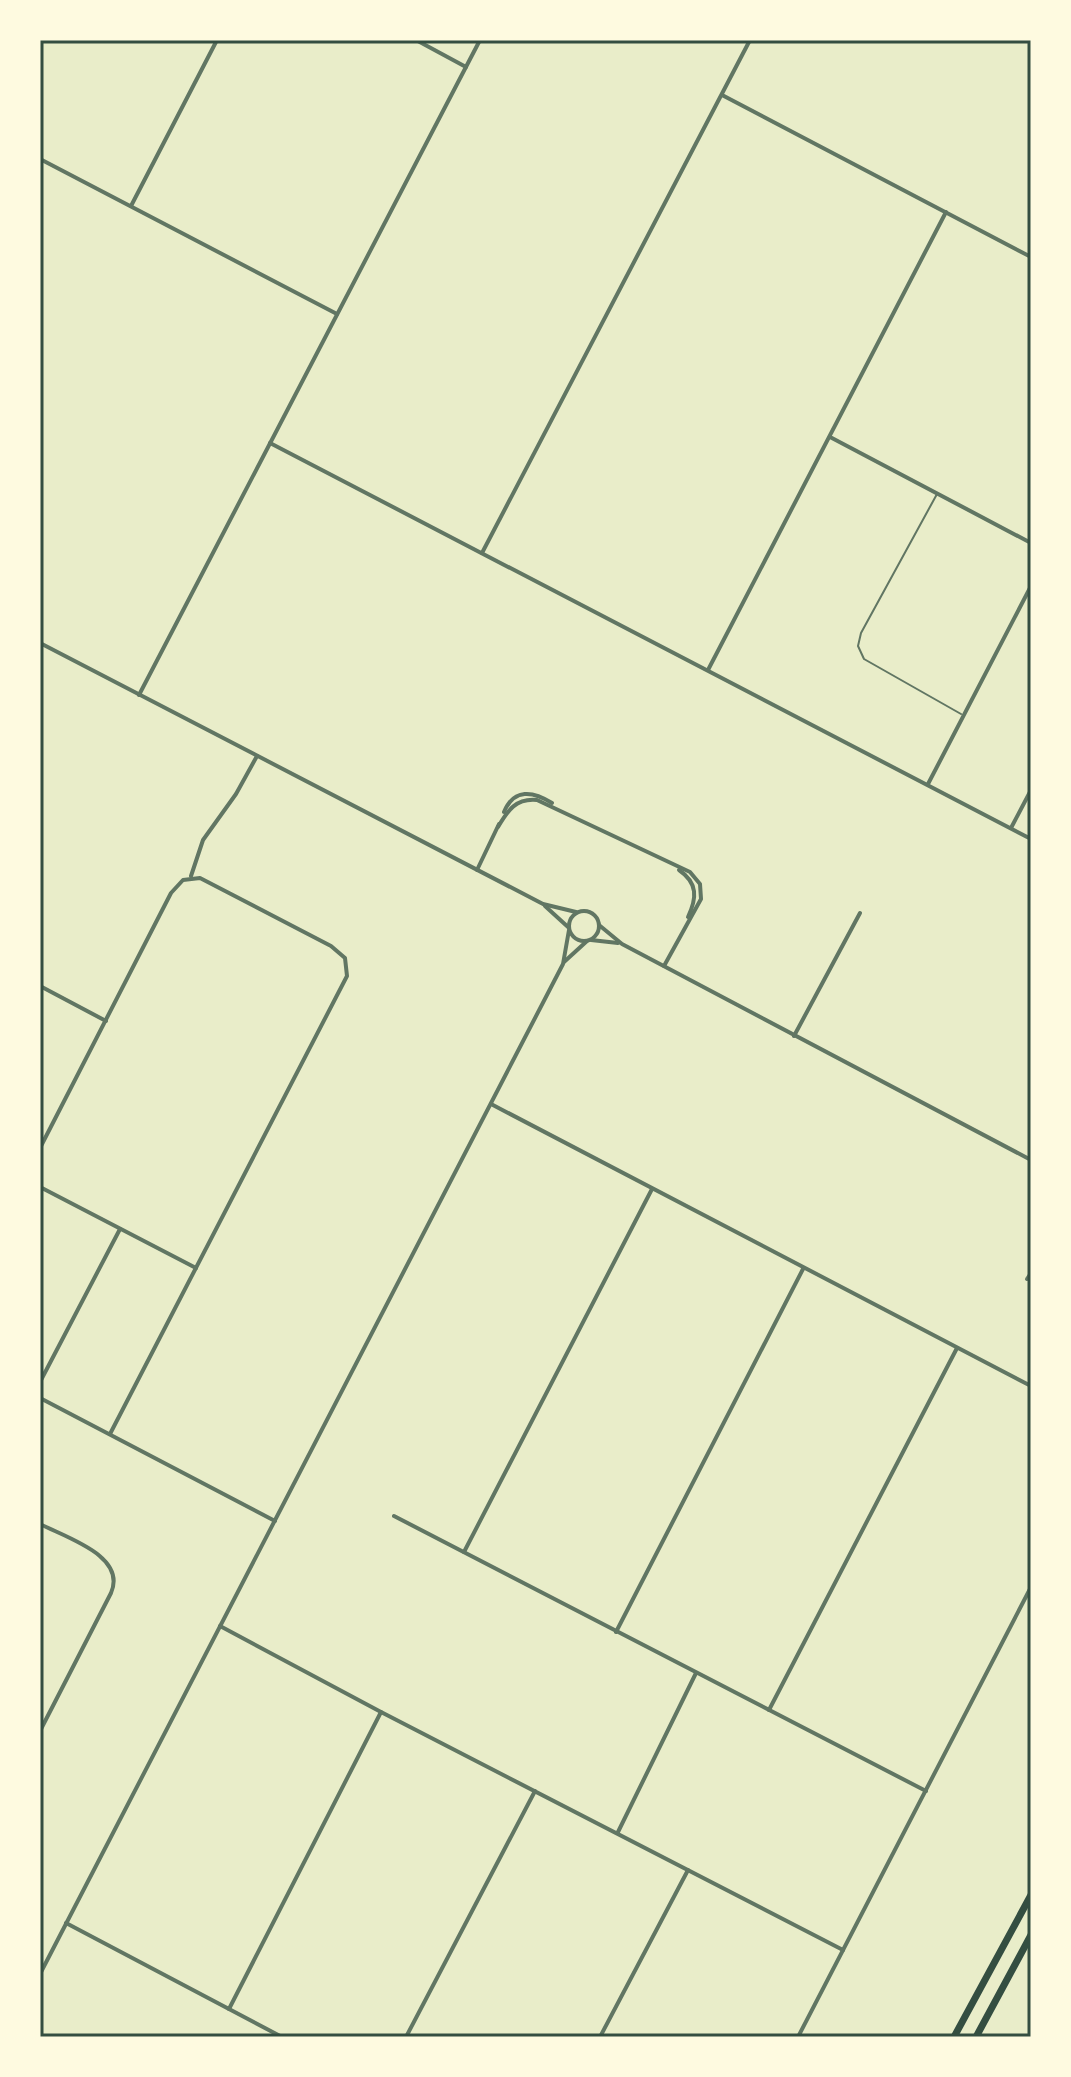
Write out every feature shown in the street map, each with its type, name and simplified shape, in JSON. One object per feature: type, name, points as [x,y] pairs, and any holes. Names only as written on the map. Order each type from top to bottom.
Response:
[{"type":"main road","points":[[954,2037],[1031,1895]]},
{"type":"main road","points":[[976,2037],[1031,1935]]},
{"type":"street","points":[[131,206],[217,40]]},
{"type":"street","points":[[416,40],[466,67]]},
{"type":"street","points":[[139,695],[480,40]]},
{"type":"street","points":[[482,553],[750,40]]},
{"type":"street","points":[[722,95],[1031,257]]},
{"type":"street","points":[[40,159],[337,314]]},
{"type":"street","points":[[708,670],[946,212]]},
{"type":"street","points":[[830,437],[1031,543]]},
{"type":"street","points":[[270,443],[1031,839]]},
{"type":"street","points":[[928,784],[1031,586]]},
{"type":"street","points":[[40,643],[543,904],[576,912],[591,912],[599,925],[622,944],[1031,1160]]},
{"type":"street","points":[[191,877],[203,840],[236,794],[257,756]]},
{"type":"street","points":[[1011,828],[1031,790]]},
{"type":"street","points":[[477,870],[510,808],[528,799],[542,801],[571,814],[671,864],[687,876],[695,889],[695,900],[664,966]]},
{"type":"street","points":[[40,1148],[175,885],[191,877],[200,878],[339,950],[348,967],[343,985],[110,1434]]},
{"type":"street","points":[[543,904],[576,939],[622,944]]},
{"type":"street","points":[[40,1974],[563,964],[570,919],[576,912]]},
{"type":"street","points":[[794,1036],[860,913]]},
{"type":"street","points":[[563,964],[596,934],[599,925]]},
{"type":"street","points":[[40,986],[106,1021]]},
{"type":"street","points":[[491,1103],[1031,1386]]},
{"type":"street","points":[[40,1187],[196,1268]]},
{"type":"street","points":[[464,1552],[652,1189]]},
{"type":"street","points":[[40,1382],[120,1229]]},
{"type":"street","points":[[616,1632],[803,1269]]},
{"type":"street","points":[[1027,1279],[1031,1273]]},
{"type":"street","points":[[769,1710],[957,1348]]},
{"type":"street","points":[[40,1398],[275,1521]]},
{"type":"street","points":[[394,1516],[926,1791]]},
{"type":"street","points":[[40,1524],[107,1560],[115,1576],[111,1593],[40,1731]]},
{"type":"street","points":[[798,2037],[1031,1587]]},
{"type":"street","points":[[220,1626],[843,1950]]},
{"type":"street","points":[[618,1832],[696,1672]]},
{"type":"street","points":[[229,2009],[381,1712]]},
{"type":"street","points":[[406,2037],[535,1790]]},
{"type":"street","points":[[600,2037],[688,1870]]},
{"type":"street","points":[[66,1923],[282,2037]]},
{"type":"lane","points":[[937,493],[861,633],[858,646],[864,659],[964,715]]}]
